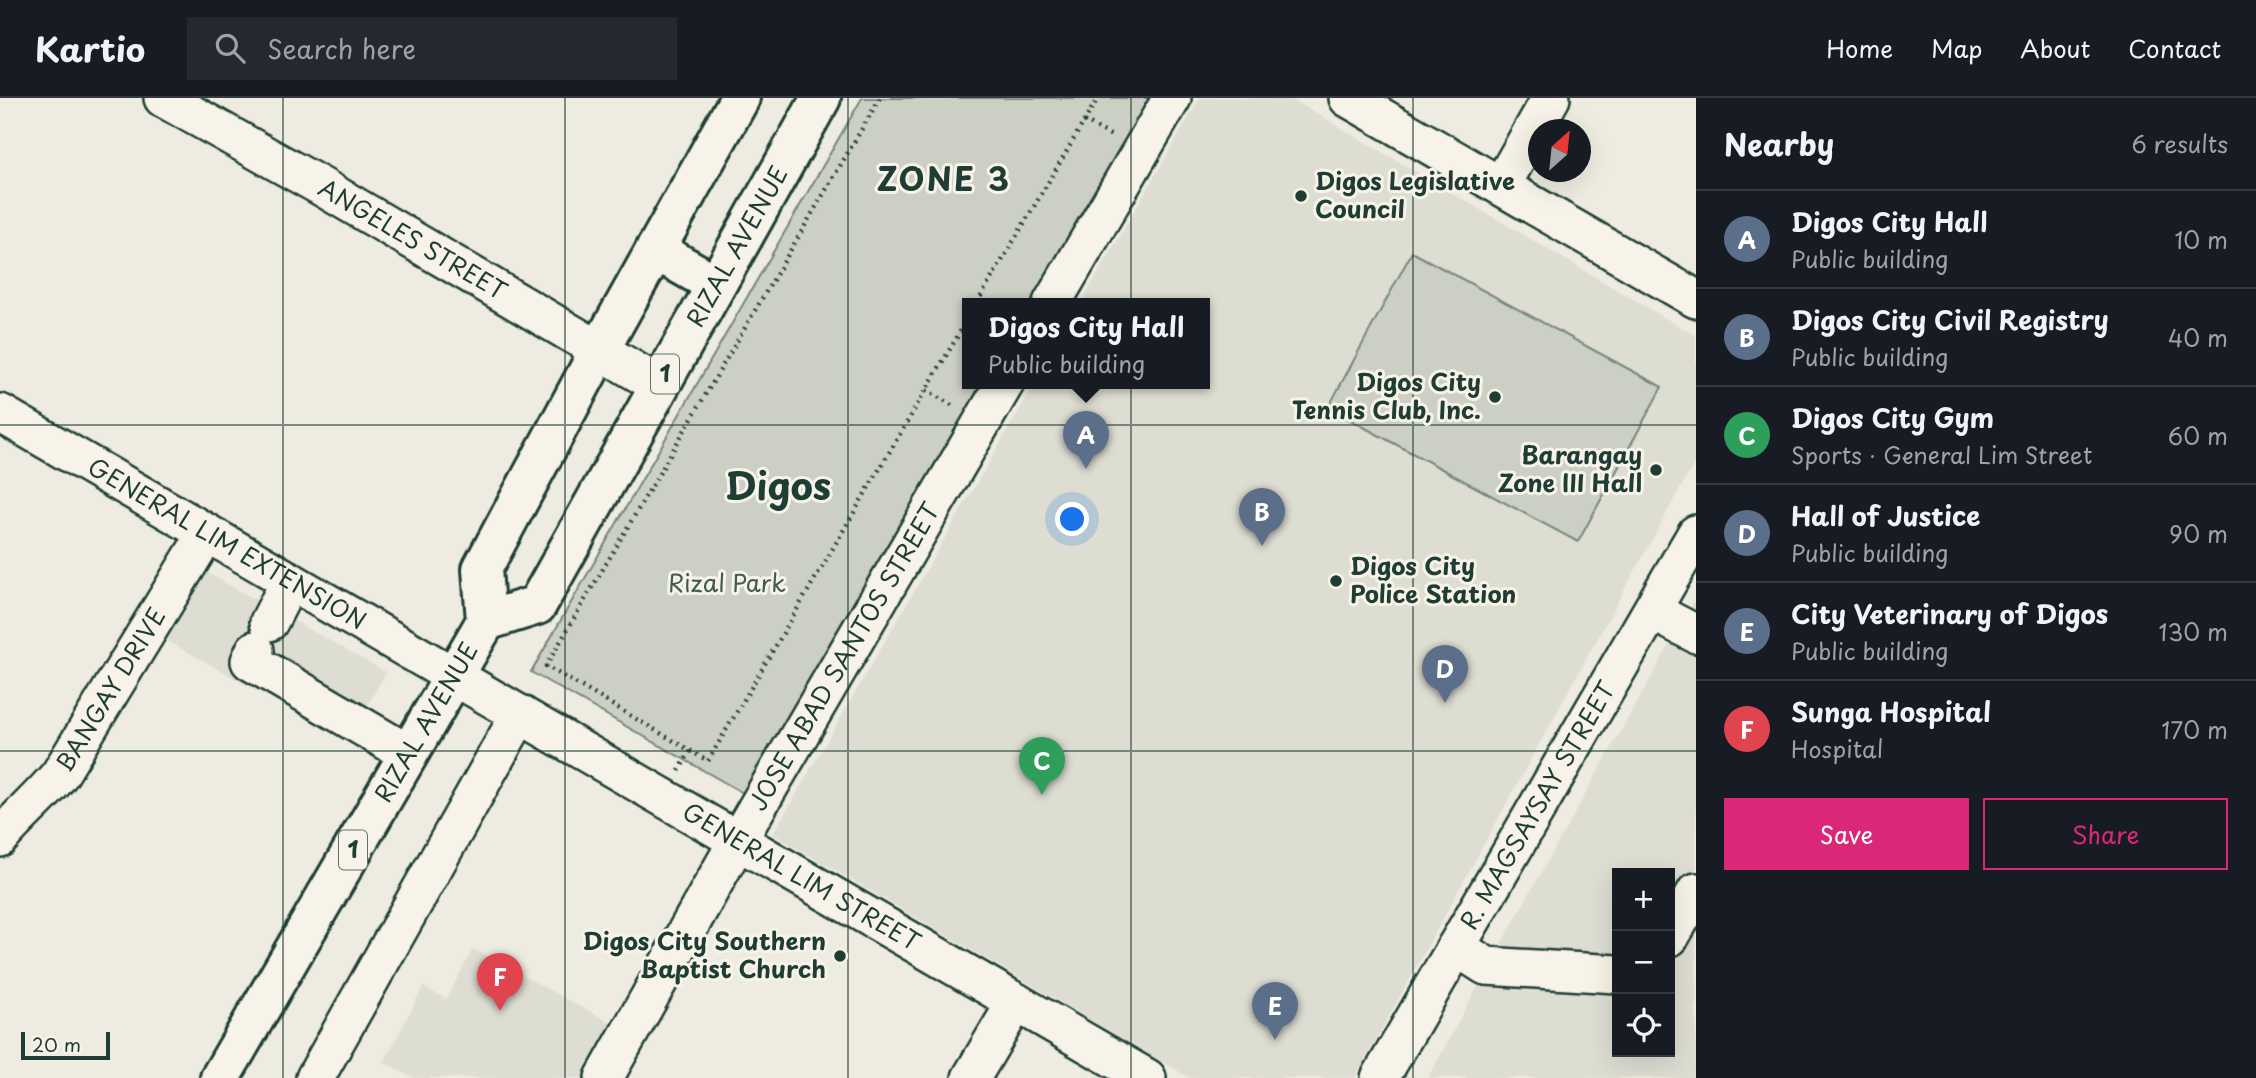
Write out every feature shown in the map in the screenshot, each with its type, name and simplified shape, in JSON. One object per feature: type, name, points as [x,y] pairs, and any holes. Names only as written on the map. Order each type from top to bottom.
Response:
[{"type":"main road","name":"RIZAL AVENUE","points":[[221,1078],[486,621],[482,569],[599,351],[740,98]]},
{"type":"main road","name":"RIZAL AVENUE","points":[[486,621],[537,605],[821,98]]},
{"type":"main road","points":[[656,250],[715,284]]},
{"type":"street","name":"ANGELES STREET","points":[[163,98],[322,187],[659,385]]},
{"type":"street","points":[[1055,298],[1172,98]]},
{"type":"street","points":[[1348,98],[1696,299]]},
{"type":"street","points":[[1500,186],[1551,98]]},
{"type":"street","name":"JOSE ABAD SANTOS STREET","points":[[604,1078],[737,840],[1001,389]]},
{"type":"street","name":"GENERAL LIM EXTENSION","points":[[0,413],[454,676]]},
{"type":"street","name":"BANGAY DRIVE","points":[[0,838],[42,797],[60,774],[207,533]]},
{"type":"street","name":"R. MAGSAYSAY STREET","points":[[1380,1078],[1696,534]]},
{"type":"street","points":[[290,581],[250,661],[409,754]]},
{"type":"street","points":[[1652,611],[1696,634]]},
{"type":"street","name":"GENERAL LIM STREET","points":[[454,676],[1147,1078]]},
{"type":"street","points":[[315,1078],[520,714]]},
{"type":"street","points":[[1673,931],[1696,892]]},
{"type":"street","points":[[1456,947],[1486,966],[1612,974]]},
{"type":"street","points":[[971,1078],[1016,1002]]},
{"type":"path","points":[[880,98],[546,666],[708,761],[962,329]]},
{"type":"path","points":[[980,298],[1098,98]]},
{"type":"path","points":[[926,390],[958,409]]},
{"type":"shaded area","points":[[1200,98],[1290,98],[1696,336],[1696,460],[1355,1078],[1190,1078],[773,834],[1032,389],[1210,389],[1210,298],[1084,298]]},
{"type":"shaded area","points":[[204,571],[386,672],[348,741],[166,640]]},
{"type":"shaded area","points":[[1696,598],[1696,1078],[1428,1078],[1488,967]]},
{"type":"shaded area","points":[[473,949],[613,1024],[584,1078],[414,1078],[384,1062],[423,987],[446,999]]},
{"type":"green space","name":"Rizal Park","points":[[862,98],[1152,98],[1037,298],[962,298],[962,389],[985,389],[750,797],[531,672]]},
{"type":"green space","name":"Digos City Tennis Club, Inc.","points":[[1412,252],[1662,387],[1578,542],[1328,408]]},
{"type":"place","name":"Digos Legislative Council","points":[[1301,196]]},
{"type":"place","name":"Digos City Tennis Club, Inc.","points":[[1495,397]]},
{"type":"place","name":"Digos City Hall","points":[[1086,469]]},
{"type":"place","name":"Barangay Zone III Hall","points":[[1656,470]]},
{"type":"place","name":"Digos City Civil Registry","points":[[1262,546]]},
{"type":"place","name":"Digos City Police Station","points":[[1336,581]]},
{"type":"place","name":"Hall of Justice","points":[[1445,703]]},
{"type":"place","name":"Digos City Gym","points":[[1042,795]]},
{"type":"place","name":"Digos City Southern Baptist Church","points":[[840,956]]},
{"type":"place","name":"Sunga Hospital","points":[[500,1011]]},
{"type":"place","name":"City Veterinary of Digos","points":[[1275,1040]]},
{"type":"district","name":"ZONE 3","points":[[944,180]]},
{"type":"district","name":"Digos","points":[[778,487]]}]
